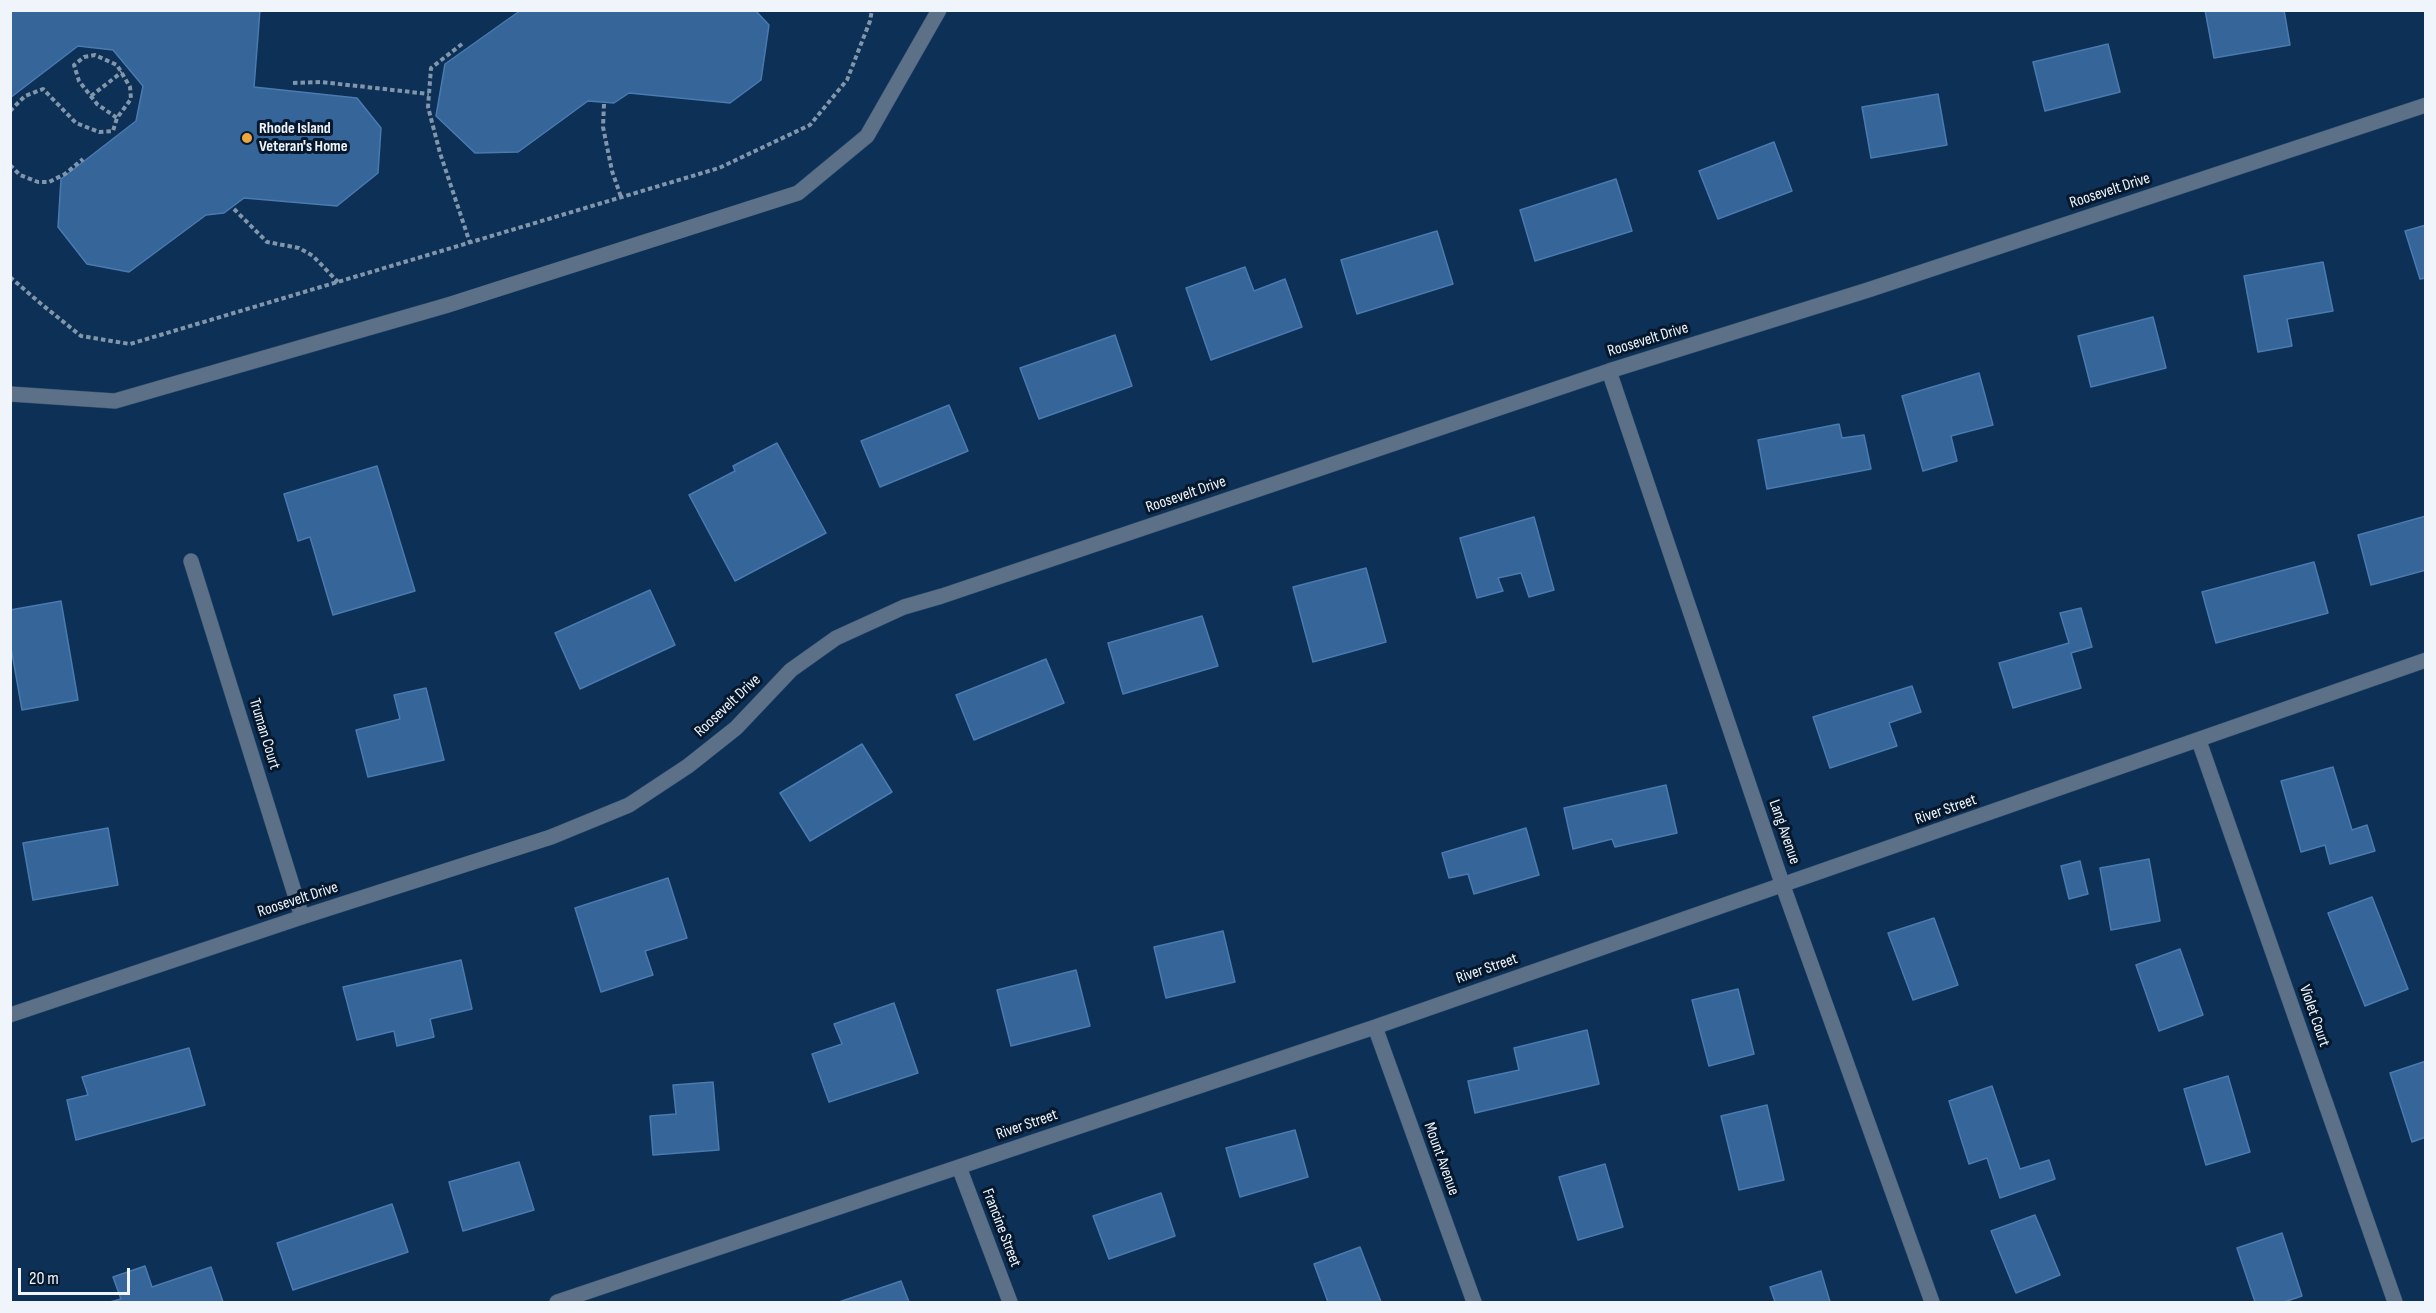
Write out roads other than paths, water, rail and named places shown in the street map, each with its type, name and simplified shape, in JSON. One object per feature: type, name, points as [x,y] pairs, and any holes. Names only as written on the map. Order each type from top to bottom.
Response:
[{"type":"street","points":[[10,394],[115,401],[448,305],[798,193],[867,136],[939,10]]},
{"type":"street","name":"Roosevelt Drive","points":[[10,1016],[302,917],[551,837],[629,804],[688,766],[736,728],[791,670],[836,638],[904,607],[953,593],[1609,371],[1868,290],[2426,105]]},
{"type":"street","name":"Lang Avenue","points":[[1609,371],[1784,886],[1932,1302]]},
{"type":"street","name":"Truman Court","points":[[191,561],[302,917]]},
{"type":"street","name":"River Street","points":[[557,1302],[1375,1027],[2426,660]]},
{"type":"street","name":"Violet Court","points":[[2199,741],[2395,1302]]},
{"type":"street","name":"Mount Avenue","points":[[1375,1027],[1473,1302]]},
{"type":"street","name":"Francine Street","points":[[959,1167],[1010,1302]]},
{"type":"place","name":"Rhode Island Veteran's Home","points":[[247,138]]}]
